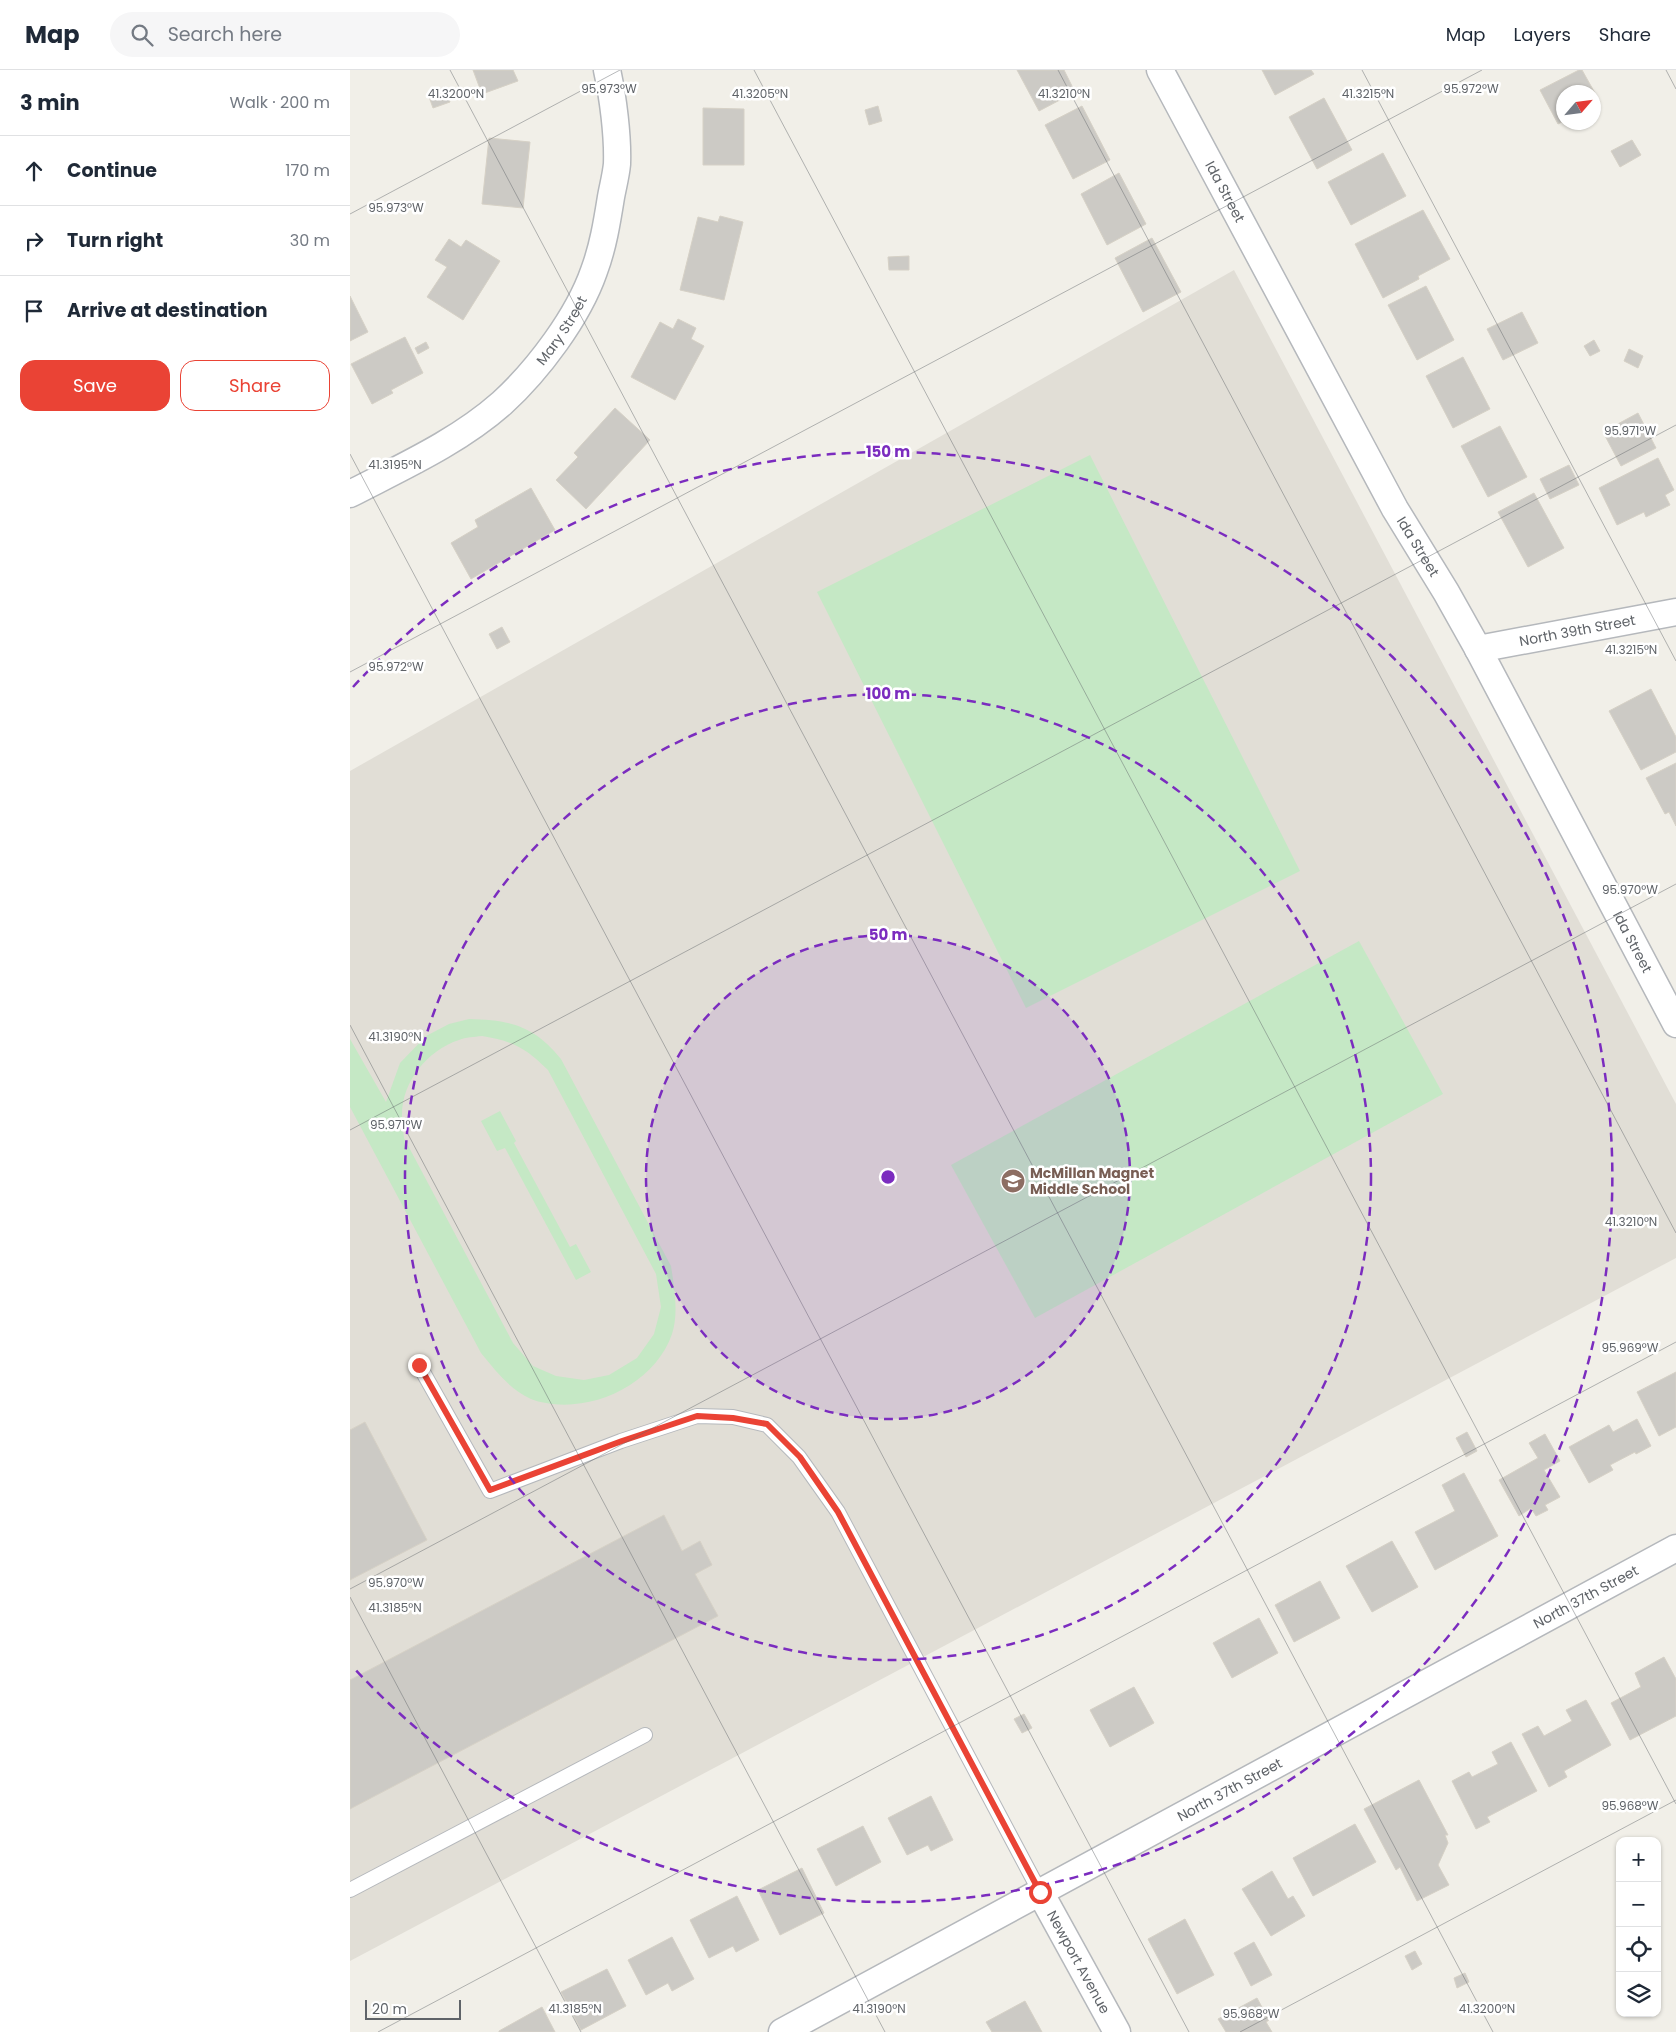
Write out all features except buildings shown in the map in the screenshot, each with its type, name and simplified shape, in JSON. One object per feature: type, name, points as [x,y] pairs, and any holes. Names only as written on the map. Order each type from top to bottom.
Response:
[{"type":"street","name":"Mary Street","points":[[350,494],[452,440],[501,403],[554,346],[591,279],[606,229],[617,163],[613,97],[607,70]]},
{"type":"street","name":"Ida Street","points":[[1160,70],[1395,509],[1446,592],[1478,649],[1676,1024]]},
{"type":"street","name":"North 39th Street","points":[[1478,649],[1676,612]]},
{"type":"street","name":"North 37th Street","points":[[782,2032],[1676,1548]]},
{"type":"street","name":"Newport Avenue","points":[[1040,1892],[1117,2032]]},
{"type":"lane","points":[[419,1365],[490,1490],[622,1441],[697,1416],[733,1418],[767,1424],[800,1457],[838,1512],[1040,1892]]},
{"type":"lane","points":[[350,1890],[644,1735]]},
{"type":"shaded area","name":"McMillan Magnet Middle School","points":[[1234,270],[1676,1104],[1676,1258],[350,1961],[350,771]]},
{"type":"green space","points":[[1090,455],[1300,871],[1026,1008],[817,592]]},
{"type":"green space","points":[[1359,941],[1443,1094],[1035,1318],[951,1165]]},
{"type":"green space","points":[[469,1019],[509,1023],[531,1032],[551,1048],[561,1059],[671,1266],[676,1309],[672,1334],[664,1351],[652,1367],[638,1380],[603,1398],[565,1405],[546,1403],[523,1395],[503,1379],[481,1353],[350,1107],[350,1039],[386,1102],[400,1063],[426,1036],[449,1024]],"holes":[[[482,1036],[511,1043],[533,1056],[548,1070],[656,1274],[661,1307],[654,1334],[637,1358],[609,1375],[584,1380],[556,1376],[533,1366],[513,1343],[404,1138],[403,1102],[412,1079],[419,1068],[437,1051],[448,1045],[459,1040]]]},
{"type":"green space","points":[[500,1111],[516,1141],[514,1143],[570,1247],[576,1244],[591,1272],[576,1280],[505,1148],[497,1151],[481,1121]]},
{"type":"place","name":"McMillan Magnet Middle School","points":[[1013,1181]]},
{"type":"route","points":[[419,1365],[490,1490],[622,1441],[697,1416],[733,1418],[767,1424],[800,1457],[838,1512],[1040,1892]]}]
